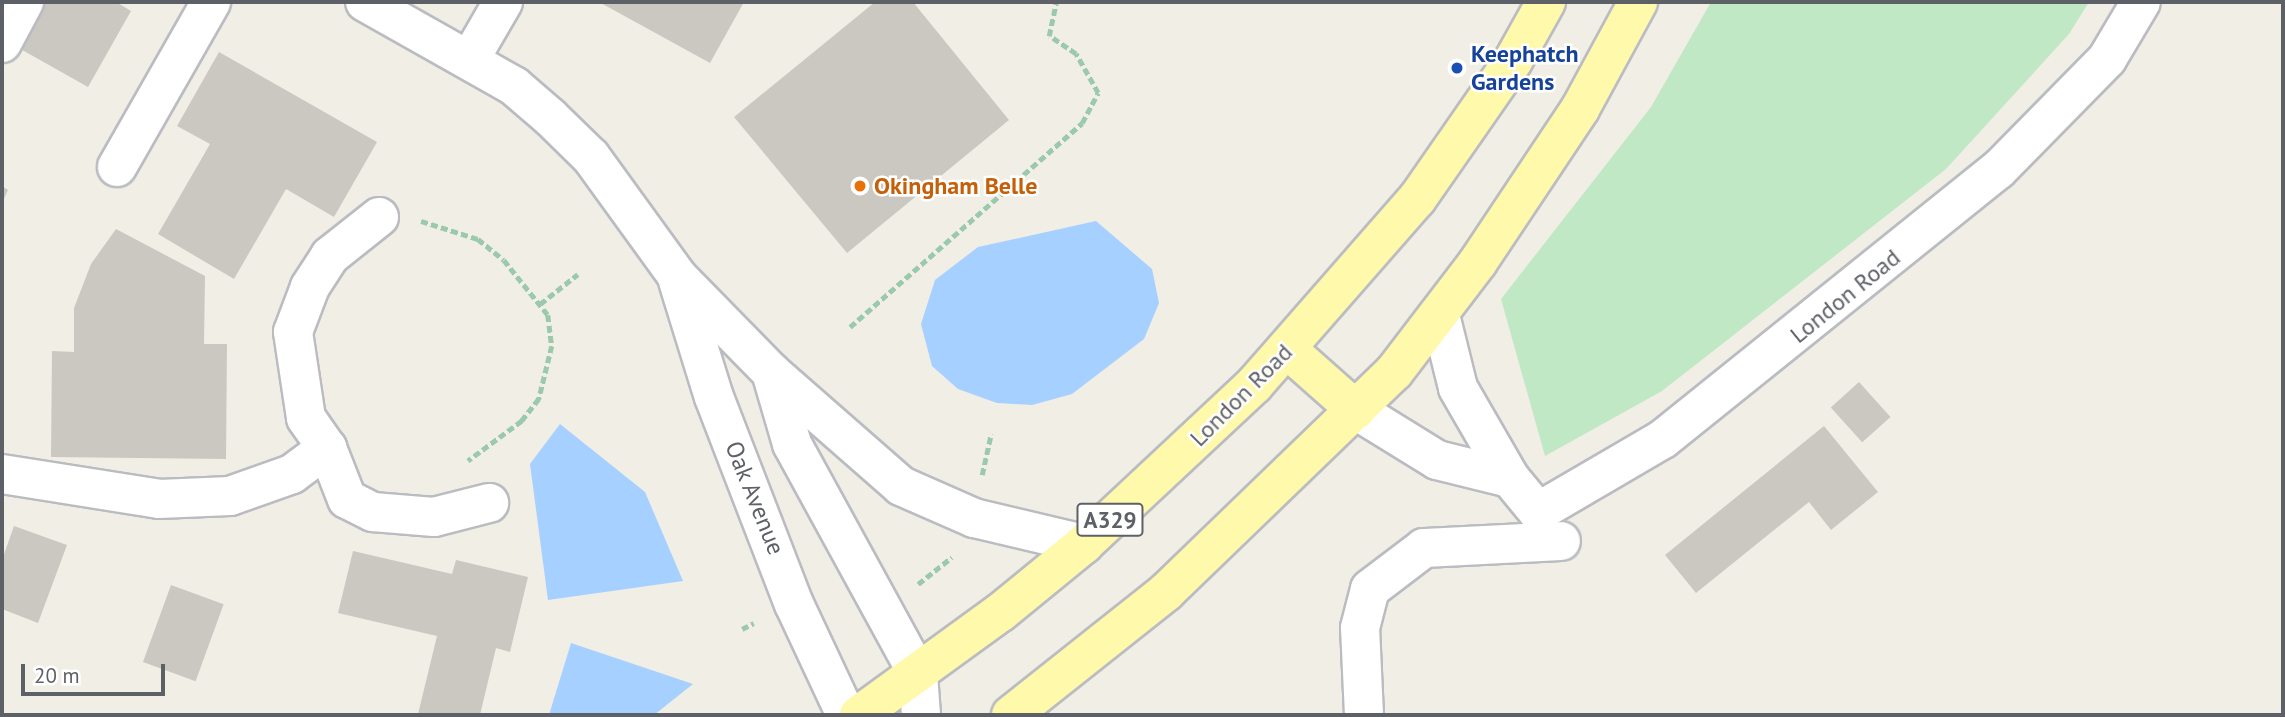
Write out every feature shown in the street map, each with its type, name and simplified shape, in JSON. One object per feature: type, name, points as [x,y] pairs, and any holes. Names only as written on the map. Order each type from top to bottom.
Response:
[{"type":"main road","name":"London Road","points":[[859,715],[918,674],[1084,544],[1287,349],[1417,199],[1513,61],[1546,2]]},
{"type":"main road","points":[[1011,715],[1166,592],[1356,410],[1440,315],[1580,109],[1638,2]]},
{"type":"main road","points":[[1287,349],[1356,410]]},
{"type":"street","points":[[2,43],[24,2]]},
{"type":"street","points":[[117,167],[211,2]]},
{"type":"street","name":"Oak Avenue","points":[[365,2],[514,86],[591,158],[677,276],[771,372],[901,486],[974,518],[1084,544]]},
{"type":"street","points":[[470,59],[502,2]]},
{"type":"street","name":"London Road","points":[[1440,315],[1458,387],[1510,478],[1538,512],[1663,439],[1998,170],[2107,60],[2141,2]]},
{"type":"street","points":[[379,217],[330,256],[310,287],[293,331],[306,418],[327,447],[347,499],[373,512],[434,517],[489,503]]},
{"type":"street","name":"Oak Avenue","points":[[677,276],[714,397],[794,604],[846,715]]},
{"type":"street","name":"Oak Avenue","points":[[771,372],[792,444],[918,674],[921,715]]},
{"type":"street","points":[[1356,410],[1437,460],[1510,478]]},
{"type":"street","points":[[2,474],[159,499],[230,496],[292,474],[327,447]]},
{"type":"street","points":[[1364,715],[1360,628],[1370,589],[1424,548],[1561,541]]},
{"type":"path","points":[[850,327],[1082,123],[1098,93],[1076,54],[1049,36],[1056,2]]},
{"type":"path","points":[[379,217],[439,224],[478,239],[505,260],[548,315],[552,346],[539,399],[522,421],[465,463]]},
{"type":"path","points":[[540,304],[578,274]]},
{"type":"path","points":[[908,592],[960,551]]},
{"type":"green space","points":[[1711,2],[2089,2],[2069,34],[1946,169],[1662,391],[1545,456],[1501,299],[1651,107]]},
{"type":"water","points":[[1096,221],[1152,269],[1159,303],[1144,339],[1072,394],[1032,405],[997,403],[958,389],[932,366],[921,324],[935,280],[978,247]]},
{"type":"water","points":[[560,424],[645,492],[683,581],[548,600],[530,464]]},
{"type":"water","points":[[571,643],[693,684],[654,715],[549,715]]},
{"type":"building","points":[[30,2],[116,2],[131,11],[88,87],[8,42]]},
{"type":"building","points":[[599,2],[744,2],[710,63]]},
{"type":"building","name":"Okingham Belle","points":[[875,2],[913,2],[1009,120],[847,253],[734,117]]},
{"type":"building","points":[[219,52],[377,142],[334,217],[286,189],[234,279],[158,234],[210,144],[177,126]]},
{"type":"building","points":[[2,186],[8,190],[2,203]]},
{"type":"building","points":[[116,229],[205,276],[204,344],[227,344],[226,459],[51,457],[52,351],[74,352],[74,308],[91,264]]},
{"type":"building","points":[[1859,382],[1890,417],[1862,442],[1831,407]]},
{"type":"building","points":[[1824,426],[1878,492],[1831,530],[1809,502],[1696,593],[1665,555]]},
{"type":"building","points":[[14,526],[67,545],[38,623],[2,609],[2,560]]},
{"type":"building","points":[[353,551],[452,574],[456,560],[528,577],[510,652],[496,648],[480,715],[418,714],[437,636],[338,613]]},
{"type":"building","points":[[171,585],[224,604],[196,681],[143,662]]},
{"type":"place","name":"Keephatch Gardens","points":[[1457,68]]},
{"type":"place","name":"Okingham Belle","points":[[860,186]]}]
